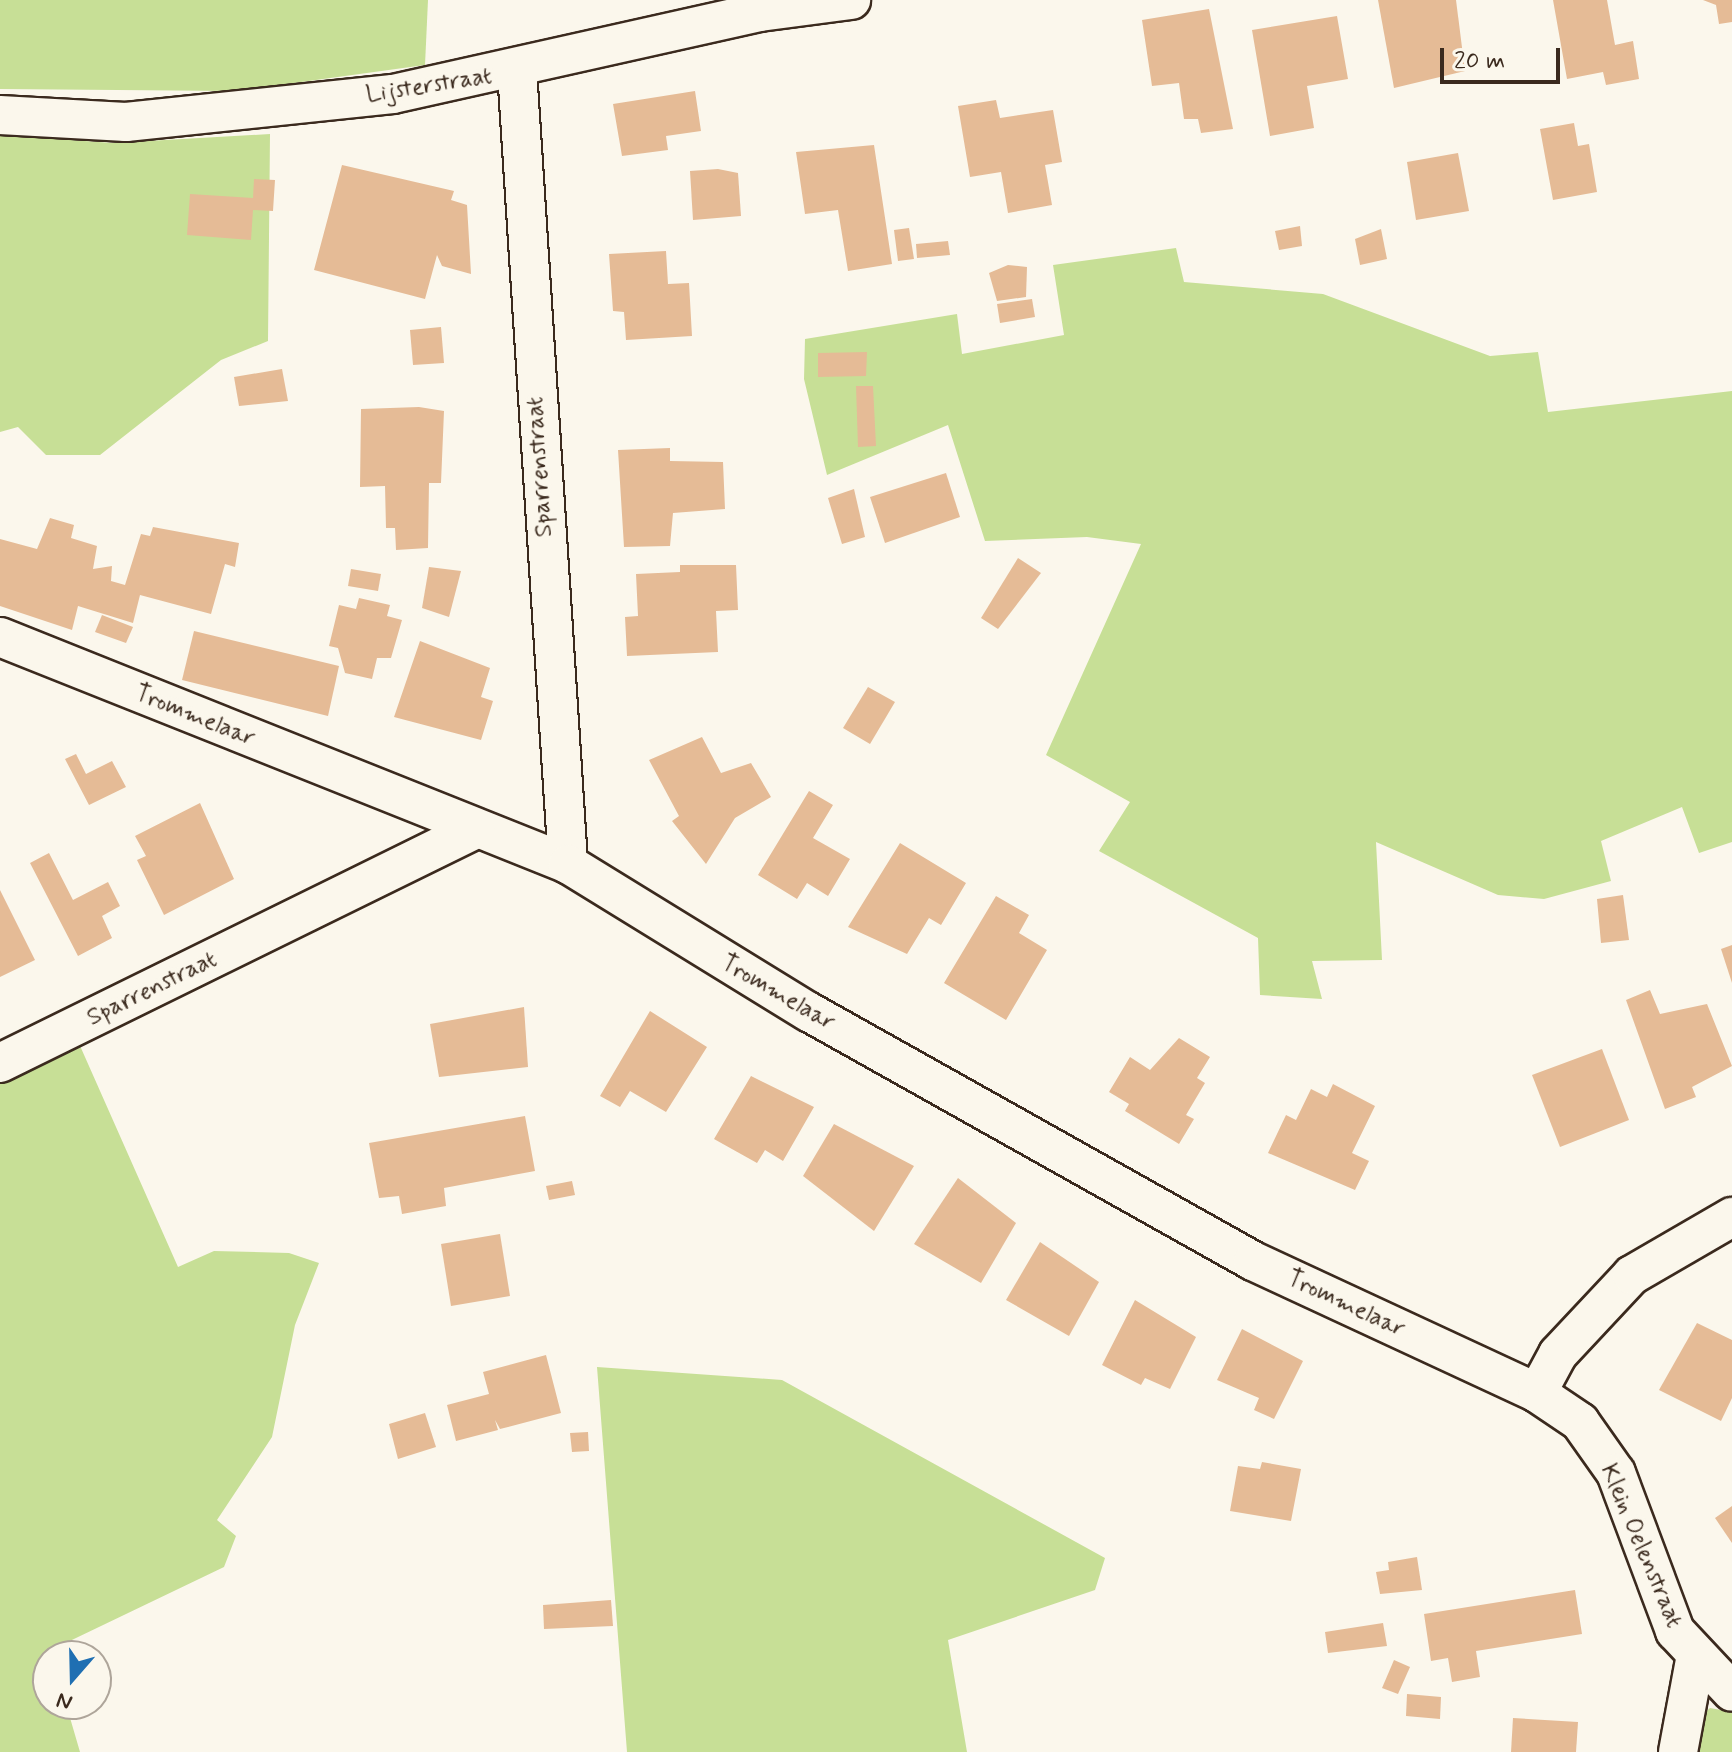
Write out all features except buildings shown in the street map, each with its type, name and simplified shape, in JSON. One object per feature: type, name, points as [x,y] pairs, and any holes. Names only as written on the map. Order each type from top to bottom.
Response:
[{"type":"street","name":"Lijsterstraat","points":[[0,115],[126,122],[393,94],[517,70],[761,6],[851,0]]},
{"type":"street","name":"Sparrenstraat","points":[[517,70],[568,864]]},
{"type":"street","name":"Trommelaar","points":[[0,637],[568,864],[809,1012],[1253,1261],[1537,1393]]},
{"type":"street","name":"Sparrenstraat","points":[[0,1063],[476,829]]},
{"type":"street","points":[[1537,1393],[1558,1354],[1632,1275],[1732,1217]]},
{"type":"street","name":"Klein Oelenstraat","points":[[1537,1393],[1580,1422],[1616,1473],[1675,1631],[1695,1660]]},
{"type":"street","points":[[1695,1660],[1732,1692]]},
{"type":"street","points":[[1678,1752],[1695,1660]]},
{"type":"green space","points":[[0,0],[428,0],[425,65],[235,91],[0,89]]},
{"type":"green space","points":[[270,134],[268,341],[221,360],[100,455],[46,455],[18,427],[0,432],[0,135],[113,143]]},
{"type":"green space","points":[[1176,248],[1184,282],[1323,294],[1490,356],[1538,352],[1548,412],[1732,391],[1732,842],[1699,853],[1682,807],[1601,841],[1611,881],[1544,899],[1498,895],[1376,842],[1382,960],[1312,961],[1322,999],[1260,995],[1258,938],[1099,851],[1130,802],[1046,755],[1141,544],[1087,537],[985,541],[948,425],[827,475],[804,379],[805,339],[957,314],[962,354],[1064,335],[1053,265]]},
{"type":"green space","points":[[77,1039],[178,1267],[214,1251],[289,1253],[319,1263],[295,1325],[272,1437],[217,1520],[236,1536],[224,1567],[72,1640],[32,1640],[32,1720],[71,1720],[80,1752],[0,1752],[0,1078]]},
{"type":"green space","points":[[597,1367],[782,1380],[1105,1558],[1095,1590],[948,1640],[967,1752],[627,1752]]},
{"type":"green space","points":[[1710,1708],[1732,1712],[1732,1752],[1696,1752],[1699,1718]]}]
